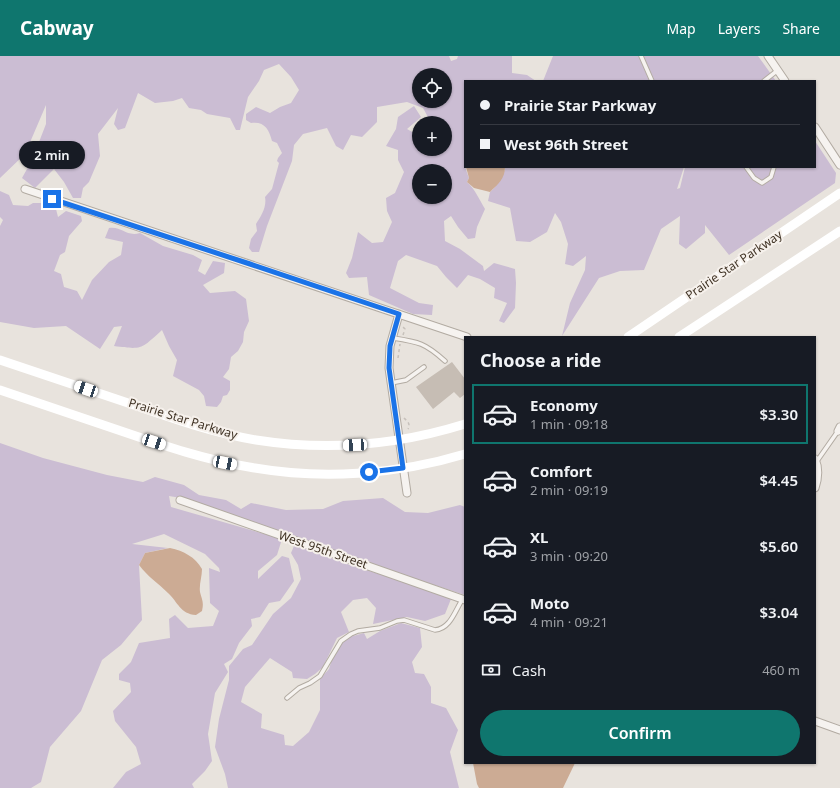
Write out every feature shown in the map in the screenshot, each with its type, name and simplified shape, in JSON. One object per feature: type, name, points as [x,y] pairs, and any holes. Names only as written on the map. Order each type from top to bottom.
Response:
[{"type":"main road","name":"Prairie Star Parkway","points":[[629,336],[840,193]]},
{"type":"main road","points":[[681,336],[840,231]]},
{"type":"main road","name":"Prairie Star Parkway","points":[[0,360],[186,423],[230,435],[263,441],[315,446],[370,444],[428,435],[464,424]]},
{"type":"main road","points":[[0,390],[182,452],[250,467],[278,471],[338,474],[369,472],[403,468],[464,454]]},
{"type":"street","points":[[768,56],[784,80]]},
{"type":"street","points":[[816,129],[840,165]]},
{"type":"street","points":[[25,189],[464,336]]},
{"type":"street","points":[[399,314],[392,338],[389,358],[390,383],[407,493]]},
{"type":"street","points":[[816,460],[818,473],[816,483]]},
{"type":"street","name":"West 95th Street","points":[[180,500],[464,599]]},
{"type":"street","points":[[816,721],[840,730]]},
{"type":"lane","points":[[641,56],[652,80]]},
{"type":"lane","points":[[765,80],[778,70]]},
{"type":"lane","points":[[747,168],[754,178],[762,183],[771,177],[774,168]]},
{"type":"lane","points":[[392,338],[417,342],[431,348],[444,361]]},
{"type":"lane","points":[[390,383],[406,380],[424,367]]},
{"type":"lane","points":[[816,460],[839,429]]},
{"type":"lane","points":[[287,698],[299,688],[310,684],[320,676],[341,641],[351,634],[358,631],[380,628],[396,621],[404,620],[435,630],[441,630],[449,622],[464,599]]},
{"type":"shaded area","points":[[0,56],[449,56],[451,61],[457,59],[458,56],[512,56],[512,73],[527,75],[534,80],[464,80],[464,168],[465,168],[469,178],[467,182],[475,191],[485,209],[477,227],[475,238],[468,239],[451,216],[444,221],[445,241],[460,249],[483,266],[484,271],[494,263],[515,269],[515,308],[504,323],[499,321],[507,303],[494,298],[495,288],[480,279],[468,275],[457,288],[437,266],[406,255],[398,261],[390,288],[419,303],[433,305],[432,315],[413,314],[369,295],[367,277],[349,278],[346,273],[352,258],[358,232],[372,243],[383,242],[392,222],[387,211],[386,198],[395,193],[404,172],[398,160],[398,150],[386,146],[396,129],[398,117],[412,107],[415,108],[420,116],[412,116],[412,125],[407,129],[412,132],[412,156],[452,156],[452,116],[427,116],[423,108],[452,108],[452,68],[412,68],[412,104],[407,102],[377,107],[377,122],[362,137],[351,135],[343,150],[336,146],[327,128],[303,134],[294,145],[292,161],[267,226],[259,252],[252,252],[249,248],[251,239],[257,231],[256,224],[262,215],[265,197],[272,189],[279,163],[277,161],[282,153],[277,143],[272,141],[265,127],[259,123],[251,123],[246,120],[246,114],[256,107],[270,113],[291,103],[299,90],[291,77],[279,64],[264,70],[259,81],[248,97],[240,130],[236,130],[230,118],[207,114],[201,110],[189,108],[182,98],[173,101],[155,103],[138,93],[125,128],[118,130],[114,124],[118,108],[98,134],[100,156],[89,182],[83,188],[81,198],[73,198],[64,182],[54,169],[35,188],[22,178],[32,160],[46,124],[46,105],[25,154],[0,178]]},
{"type":"shaded area","points":[[553,56],[758,56],[775,80],[543,80]]},
{"type":"shaded area","points":[[816,143],[836,173],[835,183],[729,255],[705,225],[705,233],[686,249],[679,244],[680,216],[661,229],[644,270],[620,271],[599,278],[562,336],[570,303],[585,270],[586,256],[573,266],[565,264],[568,244],[561,222],[555,213],[547,232],[530,242],[516,241],[510,208],[488,201],[490,192],[495,187],[505,168],[684,168],[677,189],[680,188],[685,168],[816,168]]},
{"type":"shaded area","points":[[466,168],[505,168],[504,175],[490,192],[474,188],[467,182],[469,178]]},
{"type":"shaded area","points":[[0,191],[9,195],[13,205],[28,206],[33,203],[42,203],[45,209],[51,207],[56,209],[58,217],[66,211],[81,216],[82,221],[69,236],[65,252],[60,255],[54,271],[61,274],[64,287],[77,291],[82,300],[92,280],[109,262],[121,255],[123,242],[105,238],[109,228],[117,228],[131,234],[140,233],[163,246],[193,255],[202,260],[198,271],[205,275],[213,261],[225,263],[224,273],[203,285],[210,293],[235,291],[246,299],[249,321],[244,332],[243,342],[238,351],[231,357],[229,369],[223,377],[230,381],[230,390],[227,395],[223,396],[217,407],[206,406],[204,396],[199,390],[173,376],[177,360],[162,330],[141,347],[131,348],[114,346],[122,326],[114,327],[100,349],[66,326],[34,328],[0,322],[0,226],[3,220],[0,217]]},
{"type":"shaded area","points":[[0,443],[43,458],[107,475],[143,482],[155,477],[184,485],[199,495],[226,500],[241,509],[251,503],[286,510],[323,509],[343,501],[383,498],[405,512],[428,513],[460,505],[464,507],[464,595],[345,555],[307,540],[283,535],[181,498],[169,496],[171,507],[282,539],[277,555],[258,571],[258,579],[282,556],[289,558],[294,581],[280,601],[269,603],[260,617],[251,619],[252,626],[239,643],[232,659],[224,664],[228,672],[215,693],[208,734],[212,761],[205,771],[192,784],[194,788],[113,788],[126,772],[141,764],[136,747],[115,721],[113,711],[131,692],[130,683],[119,680],[119,674],[131,662],[139,643],[170,638],[169,619],[175,615],[188,628],[213,626],[219,611],[210,603],[209,568],[220,572],[219,568],[205,554],[164,534],[132,544],[168,548],[145,553],[139,565],[142,620],[121,645],[102,660],[81,711],[50,747],[41,782],[31,788],[0,788]]},
{"type":"shaded area","points":[[294,546],[304,547],[347,564],[414,585],[451,599],[445,614],[425,621],[407,617],[373,624],[376,608],[367,598],[353,600],[341,612],[349,632],[337,638],[323,667],[307,679],[293,678],[292,672],[270,658],[245,687],[241,702],[262,714],[261,728],[284,735],[285,745],[293,746],[309,732],[320,710],[320,679],[329,669],[335,649],[346,638],[364,633],[367,639],[380,631],[401,623],[420,628],[422,647],[412,662],[415,673],[424,674],[431,687],[431,703],[446,708],[458,730],[450,752],[459,788],[228,788],[225,774],[215,747],[219,719],[229,680],[229,666],[243,649],[252,645],[273,614],[291,598],[301,579],[298,565],[291,553]]},
{"type":"shaded area","points":[[170,548],[189,555],[202,569],[200,592],[203,608],[202,611],[196,615],[183,610],[171,596],[139,565],[145,553]]},
{"type":"shaded area","points":[[473,764],[575,764],[563,788],[479,788]]},
{"type":"building","points":[[452,362],[464,378],[464,395],[460,398],[454,392],[433,409],[416,387]]},
{"type":"route","points":[[52,199],[399,314],[390,346],[389,368],[403,468],[369,472]]}]
